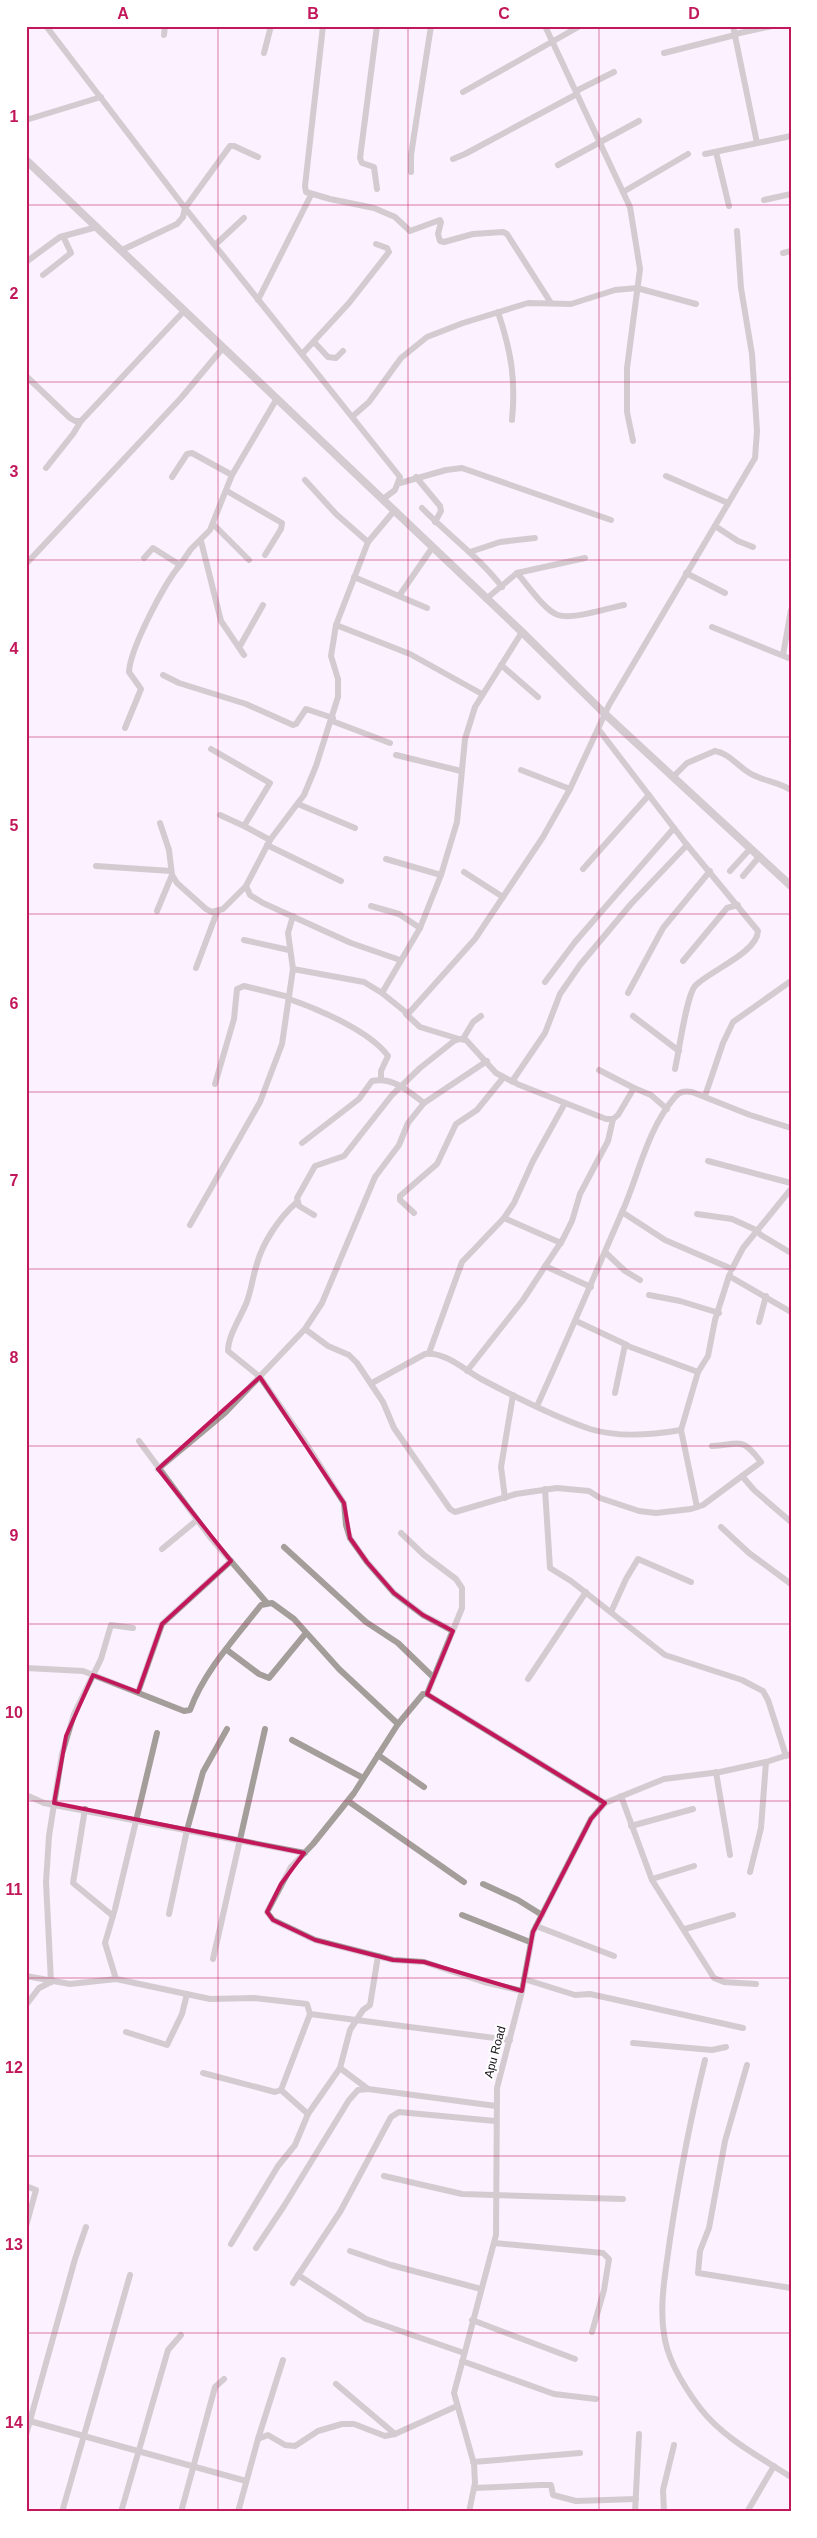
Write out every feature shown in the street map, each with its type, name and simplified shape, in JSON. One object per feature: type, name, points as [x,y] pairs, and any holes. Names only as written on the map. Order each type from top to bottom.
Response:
[{"type":"street","points":[[46,26],[185,208],[353,416],[400,477],[400,483]]},
{"type":"street","points":[[164,35],[165,26]]},
{"type":"street","points":[[264,53],[271,26]]},
{"type":"street","points":[[323,26],[305,186],[306,192],[311,195],[374,208],[395,217],[410,232],[440,220],[438,236],[440,241],[444,242],[473,234],[502,232],[507,234],[551,303]]},
{"type":"street","points":[[377,26],[360,158],[362,164],[374,167],[377,189]]},
{"type":"street","points":[[411,172],[431,26]]},
{"type":"street","points":[[545,26],[630,207],[640,269],[627,368],[627,412],[633,441]]},
{"type":"street","points":[[463,92],[553,43],[580,26]]},
{"type":"street","points":[[733,26],[757,143]]},
{"type":"street","points":[[664,52],[772,26]]},
{"type":"street","points":[[453,158],[465,154],[614,72]]},
{"type":"street","points":[[26,120],[101,97]]},
{"type":"street","points":[[558,165],[639,121]]},
{"type":"street","points":[[705,154],[791,136]]},
{"type":"street","points":[[122,250],[177,224],[183,218],[185,208],[230,146],[258,157]]},
{"type":"street","points":[[716,152],[729,206]]},
{"type":"street","points":[[623,192],[688,154]]},
{"type":"street","points":[[26,160],[122,250],[222,349],[522,632],[605,714],[791,886]]},
{"type":"street","points":[[764,200],[791,194]]},
{"type":"street","points":[[258,300],[311,195]]},
{"type":"street","points":[[215,245],[244,218]]},
{"type":"street","points":[[26,262],[63,236],[97,227]]},
{"type":"street","points":[[406,1014],[432,989],[475,939],[543,837],[570,789],[605,714],[755,458],[757,451],[752,354],[741,288],[737,231]]},
{"type":"street","points":[[44,275],[71,253],[63,236]]},
{"type":"street","points":[[303,353],[349,303],[389,252],[387,248],[376,244]]},
{"type":"street","points":[[783,253],[791,251]]},
{"type":"street","points":[[353,416],[369,402],[401,358],[421,342],[463,323],[528,303],[571,304],[615,290],[637,288],[696,304]]},
{"type":"street","points":[[46,468],[74,434],[81,421],[184,311]]},
{"type":"street","points":[[498,312],[509,344],[513,368],[515,390],[512,420]]},
{"type":"street","points":[[314,342],[328,357],[336,358],[343,351]]},
{"type":"street","points":[[26,564],[181,398],[222,349]]},
{"type":"street","points":[[26,376],[70,418],[75,421],[81,421]]},
{"type":"street","points":[[125,728],[141,689],[131,677],[129,669],[139,638],[180,565],[191,550],[201,541],[212,524],[232,475],[276,400]]},
{"type":"street","points":[[172,477],[187,454],[192,453],[232,475]]},
{"type":"street","points":[[382,499],[395,490],[400,483],[416,477],[446,470],[469,470],[611,520]]},
{"type":"street","points":[[666,476],[728,503]]},
{"type":"street","points":[[416,477],[440,506],[441,511],[436,522]]},
{"type":"street","points":[[305,480],[336,514],[368,542]]},
{"type":"street","points":[[227,491],[264,510],[282,523],[281,529],[265,555]]},
{"type":"street","points":[[422,508],[486,566],[502,586]]},
{"type":"street","points":[[196,968],[217,912],[246,886],[268,842],[298,804],[316,766],[332,719],[339,688],[331,656],[336,625],[368,542],[394,511]]},
{"type":"street","points":[[212,524],[250,560]]},
{"type":"street","points":[[715,526],[738,541],[753,547]]},
{"type":"street","points":[[470,552],[500,542],[535,538]]},
{"type":"street","points":[[201,541],[221,621],[224,628],[240,646],[244,655]]},
{"type":"street","points":[[144,558],[153,548],[180,565]]},
{"type":"street","points":[[399,596],[432,548]]},
{"type":"street","points":[[486,599],[518,573],[585,558]]},
{"type":"street","points":[[518,573],[549,610],[557,615],[567,616],[624,605]]},
{"type":"street","points":[[686,574],[724,593]]},
{"type":"street","points":[[354,577],[427,608]]},
{"type":"street","points":[[240,646],[263,605]]},
{"type":"street","points":[[783,655],[791,610]]},
{"type":"street","points":[[336,625],[410,654],[482,694]]},
{"type":"street","points":[[712,627],[791,659]]},
{"type":"street","points":[[382,992],[420,928],[441,875],[457,822],[461,771],[466,739],[475,707],[522,632]]},
{"type":"street","points":[[501,665],[538,697]]},
{"type":"street","points":[[163,675],[179,683],[246,704],[293,725],[296,724],[306,709],[390,743]]},
{"type":"street","points":[[599,730],[687,845],[758,931],[758,938],[755,942],[694,987],[689,996],[675,1069]]},
{"type":"street","points":[[211,749],[270,783],[244,826]]},
{"type":"street","points":[[674,776],[687,763],[715,751],[725,755],[749,773],[777,782],[791,790]]},
{"type":"street","points":[[396,755],[461,771]]},
{"type":"street","points":[[521,770],[570,789]]},
{"type":"street","points":[[583,869],[649,795]]},
{"type":"street","points":[[298,804],[355,828]]},
{"type":"street","points":[[220,815],[244,826],[268,842],[341,881]]},
{"type":"street","points":[[157,911],[171,873],[169,850],[160,823]]},
{"type":"street","points":[[545,982],[575,942],[674,828]]},
{"type":"street","points":[[514,1082],[522,1065],[545,1033],[560,994],[580,965],[631,904],[687,845]]},
{"type":"street","points":[[730,871],[750,849]]},
{"type":"street","points":[[744,876],[758,857]]},
{"type":"street","points":[[386,859],[441,875]]},
{"type":"street","points":[[96,866],[171,873],[198,904],[206,909],[217,912]]},
{"type":"street","points":[[464,872],[503,897]]},
{"type":"street","points":[[628,993],[663,928],[710,872]]},
{"type":"street","points":[[246,886],[250,895],[293,916],[351,943],[400,960]]},
{"type":"street","points":[[683,961],[727,908],[738,905]]},
{"type":"street","points":[[371,906],[399,914],[420,928]]},
{"type":"street","points":[[190,1226],[260,1102],[282,1044],[293,969],[288,933],[293,916]]},
{"type":"street","points":[[244,940],[289,950]]},
{"type":"street","points":[[293,969],[355,979],[382,992],[420,1027],[461,1039],[487,1061],[503,1078],[565,1103],[613,1119]]},
{"type":"street","points":[[705,1096],[723,1043],[733,1022],[791,981]]},
{"type":"street","points":[[214,1084],[234,1019],[237,989],[244,986],[289,998],[318,1011],[375,1043],[388,1056],[381,1071],[381,1080]]},
{"type":"street","points":[[454,1631],[422,1615],[394,1594],[366,1562],[350,1538],[346,1524],[344,1502],[260,1377],[228,1351],[228,1346],[251,1291],[255,1268],[265,1244],[286,1211],[297,1202],[300,1190],[315,1166],[344,1156],[367,1125],[402,1086],[443,1049],[461,1039],[473,1022],[481,1016]]},
{"type":"street","points":[[633,1016],[679,1052]]},
{"type":"street","points":[[158,1469],[225,1413],[305,1329],[322,1303],[375,1177],[399,1145],[408,1123],[424,1103],[487,1061]]},
{"type":"street","points":[[598,1070],[651,1095],[667,1109]]},
{"type":"street","points":[[414,1213],[400,1200],[400,1196],[436,1164],[456,1124],[477,1110],[503,1078]]},
{"type":"street","points":[[302,1144],[359,1099],[372,1081],[381,1080],[402,1086],[424,1103]]},
{"type":"street","points":[[467,1371],[510,1317],[561,1242],[572,1221],[580,1194],[608,1141],[613,1119],[618,1115],[634,1088]]},
{"type":"street","points":[[537,1406],[591,1287],[649,1140],[676,1096],[684,1091],[705,1096],[750,1115],[791,1128]]},
{"type":"street","points":[[372,1383],[429,1353],[462,1262],[504,1218],[514,1203],[532,1161],[565,1103]]},
{"type":"street","points":[[708,1161],[791,1183]]},
{"type":"street","points":[[697,1507],[681,1430],[698,1372],[708,1356],[710,1338],[732,1269],[743,1248],[756,1230],[791,1189]]},
{"type":"street","points":[[297,1202],[314,1215]]},
{"type":"street","points":[[622,1212],[665,1240],[732,1269]]},
{"type":"street","points":[[697,1214],[732,1219],[756,1230],[769,1241],[791,1253]]},
{"type":"street","points":[[504,1218],[561,1242]]},
{"type":"street","points":[[605,1252],[625,1271],[640,1280]]},
{"type":"street","points":[[545,1266],[591,1287]]},
{"type":"street","points":[[729,1276],[791,1312]]},
{"type":"street","points":[[649,1295],[667,1298],[719,1313]]},
{"type":"street","points":[[759,1322],[766,1296]]},
{"type":"street","points":[[576,1321],[627,1345],[698,1372]]},
{"type":"street","points":[[305,1329],[328,1346],[349,1354],[384,1402],[394,1428],[450,1509],[455,1512],[516,1494],[545,1489],[589,1491],[606,1500],[639,1511],[656,1513],[697,1507],[761,1462],[748,1446],[743,1444],[712,1446]]},
{"type":"street","points":[[615,1393],[624,1348],[627,1345]]},
{"type":"street","points":[[429,1353],[447,1359],[537,1406],[576,1423],[603,1432],[648,1434],[681,1430]]},
{"type":"street","points":[[505,1498],[500,1468],[513,1395]]},
{"type":"street","points":[[139,1441],[197,1520],[267,1603]]},
{"type":"street","points":[[742,1476],[754,1490],[791,1522]]},
{"type":"street","points":[[545,1489],[550,1568],[586,1592],[665,1655],[742,1680],[762,1691],[768,1700],[788,1755]]},
{"type":"street","points":[[162,1549],[197,1520]]},
{"type":"street","points":[[721,1527],[748,1553],[791,1584]]},
{"type":"street","points":[[401,1533],[424,1555],[456,1579],[462,1588],[462,1608],[427,1694]]},
{"type":"street","points":[[284,1547],[366,1622],[398,1643],[433,1677]]},
{"type":"street","points":[[611,1612],[638,1559],[691,1582]]},
{"type":"street","points":[[138,1692],[162,1624],[230,1561]]},
{"type":"street","points":[[528,1679],[586,1592]]},
{"type":"street","points":[[26,1668],[68,1669],[93,1675],[184,1711],[190,1710],[198,1693],[227,1650],[262,1605],[272,1603],[294,1619],[340,1669],[398,1724]]},
{"type":"street","points":[[51,1982],[46,1882],[54,1803],[66,1736],[74,1714],[106,1647],[111,1625],[132,1628]]},
{"type":"street","points":[[227,1650],[259,1674],[269,1678],[306,1633]]},
{"type":"street","points":[[522,1991],[484,1982],[424,1962],[378,1956],[315,1940],[269,1918],[267,1912],[291,1867],[306,1853],[348,1801],[398,1724],[420,1696],[427,1694],[605,1803]]},
{"type":"street","points":[[169,1914],[187,1830],[203,1772],[227,1728]]},
{"type":"street","points":[[213,1959],[265,1729]]},
{"type":"street","points":[[116,1979],[104,1943],[157,1734]]},
{"type":"street","points":[[292,1740],[363,1778]]},
{"type":"street","points":[[378,1755],[424,1787]]},
{"type":"street","name":"Apu Road","points":[[469,2512],[474,2488],[473,2462],[454,2394],[472,2320],[494,2243],[497,2195],[495,2121],[497,2088],[522,1991],[530,1942],[536,1926],[591,1819],[605,1803],[664,1779],[716,1772],[766,1762],[788,1755]]},
{"type":"street","points":[[750,1872],[765,1803],[766,1762]]},
{"type":"street","points":[[716,1772],[730,1855]]},
{"type":"street","points":[[26,1795],[44,1802],[306,1853]]},
{"type":"street","points":[[621,1796],[652,1879],[714,1978],[724,1982],[756,1984]]},
{"type":"street","points":[[348,1801],[464,1882]]},
{"type":"street","points":[[85,1809],[72,1883],[112,1916]]},
{"type":"street","points":[[631,1826],[693,1809]]},
{"type":"street","points":[[652,1879],[694,1866]]},
{"type":"street","points":[[483,1884],[518,1900],[542,1915]]},
{"type":"street","points":[[462,1915],[530,1942]]},
{"type":"street","points":[[685,1929],[733,1915]]},
{"type":"street","points":[[536,1926],[614,1956]]},
{"type":"street","points":[[231,2244],[278,2166],[295,2145],[308,2114],[340,2068],[350,2030],[362,2010],[370,2005],[378,1956]]},
{"type":"street","points":[[26,1976],[70,1984],[116,1979],[210,1999],[254,1998],[287,2003],[303,2002],[307,2004],[310,2014],[281,2090]]},
{"type":"street","points":[[524,1979],[575,1996],[590,1994],[743,2028]]},
{"type":"street","points":[[26,2005],[40,1988],[51,1982]]},
{"type":"street","points":[[126,2032],[167,2045],[182,2014],[187,1994]]},
{"type":"street","points":[[310,2014],[510,2040]]},
{"type":"street","points":[[633,2043],[712,2050],[726,2047]]},
{"type":"street","points":[[705,2060],[681,2165],[664,2283],[662,2314],[664,2336],[685,2385],[701,2409],[721,2430],[791,2477]]},
{"type":"street","points":[[747,2065],[725,2141],[709,2228],[700,2251],[698,2273],[791,2288]]},
{"type":"street","points":[[340,2068],[368,2089]]},
{"type":"street","points":[[203,2073],[275,2092],[281,2090]]},
{"type":"street","points":[[256,2248],[349,2100],[358,2090],[368,2089],[496,2106]]},
{"type":"street","points":[[281,2090],[308,2114]]},
{"type":"street","points":[[293,2283],[340,2212],[392,2117],[399,2112],[495,2121]]},
{"type":"street","points":[[384,2176],[443,2191],[497,2195],[623,2199]]},
{"type":"street","points":[[26,2186],[36,2190],[26,2226]]},
{"type":"street","points":[[26,2436],[28,2421],[86,2227]]},
{"type":"street","points":[[494,2243],[603,2252],[609,2259],[604,2290],[592,2332]]},
{"type":"street","points":[[350,2251],[391,2265],[481,2289]]},
{"type":"street","points":[[62,2512],[130,2275]]},
{"type":"street","points":[[298,2275],[366,2319],[464,2353]]},
{"type":"street","points":[[472,2320],[575,2359]]},
{"type":"street","points":[[120,2512],[168,2350],[181,2334]]},
{"type":"street","points":[[238,2512],[258,2438],[283,2360]]},
{"type":"street","points":[[462,2361],[554,2394],[596,2399]]},
{"type":"street","points":[[181,2512],[215,2387],[224,2379]]},
{"type":"street","points":[[336,2384],[395,2434]]},
{"type":"street","points":[[258,2438],[268,2435],[285,2445],[295,2446],[318,2431],[342,2424],[354,2424],[385,2436],[395,2434],[457,2406]]},
{"type":"street","points":[[28,2421],[246,2481]]},
{"type":"street","points":[[635,2512],[639,2434]]},
{"type":"street","points":[[664,2512],[663,2490],[674,2445]]},
{"type":"street","points":[[473,2462],[580,2453]]},
{"type":"street","points":[[747,2512],[774,2466]]},
{"type":"street","points":[[474,2488],[541,2485],[551,2486],[553,2495],[576,2501],[636,2498]]},
{"type":"highlighted area","points":[[260,1377],[344,1503],[350,1538],[367,1562],[394,1593],[423,1615],[453,1631],[427,1694],[605,1803],[591,1819],[533,1932],[522,1991],[424,1962],[393,1960],[315,1940],[273,1920],[267,1912],[281,1884],[304,1853],[54,1803],[66,1736],[93,1675],[138,1692],[162,1624],[231,1561],[158,1469]]}]
